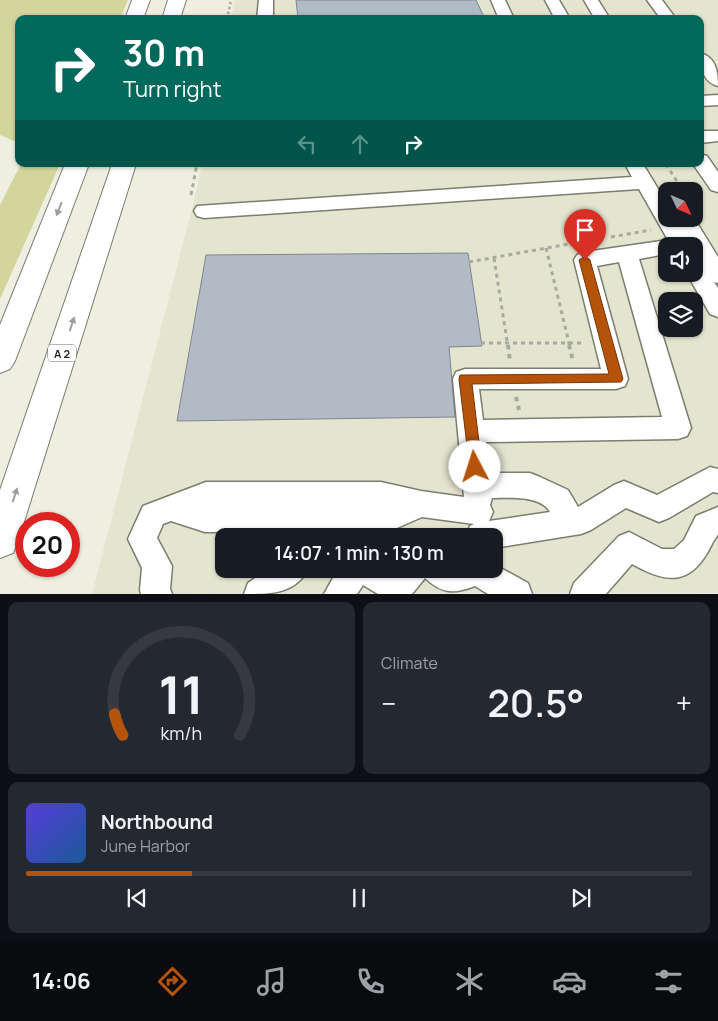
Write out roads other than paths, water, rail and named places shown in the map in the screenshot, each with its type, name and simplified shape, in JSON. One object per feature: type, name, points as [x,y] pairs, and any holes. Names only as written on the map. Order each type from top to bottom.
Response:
[{"type":"highway","points":[[135,15],[141,0]]},
{"type":"highway","points":[[172,15],[177,0]]},
{"type":"highway","points":[[0,361],[76,167]]},
{"type":"highway","name":"A 2","points":[[0,541],[123,167]]},
{"type":"street","points":[[265,15],[266,0]]},
{"type":"street","points":[[498,0],[505,15]]},
{"type":"street","points":[[539,0],[548,15]]},
{"type":"street","points":[[552,0],[561,15]]},
{"type":"street","points":[[591,0],[601,15]]},
{"type":"street","points":[[654,0],[666,15]]},
{"type":"street","points":[[704,63],[718,81]]},
{"type":"street","points":[[704,87],[718,86]]},
{"type":"street","points":[[704,101],[718,100]]},
{"type":"street","points":[[704,137],[718,136]]},
{"type":"street","points":[[704,166],[718,186]]},
{"type":"street","points":[[204,211],[648,173],[658,182]]},
{"type":"street","points":[[648,173],[658,198]]},
{"type":"street","points":[[689,228],[718,275]]},
{"type":"street","points":[[480,528],[472,431],[465,379],[616,379],[585,260],[658,249]]},
{"type":"street","points":[[472,431],[678,428],[627,253]]},
{"type":"street","points":[[703,282],[718,308]]},
{"type":"street","points":[[157,594],[157,566],[142,539],[153,515],[171,508],[205,519],[390,518],[421,504],[480,528],[581,521],[624,494],[659,508],[710,479],[718,481]]},
{"type":"street","points":[[477,485],[530,486],[558,499],[571,523]]},
{"type":"street","points":[[585,594],[629,546],[660,563],[680,563],[694,550],[706,526],[718,520]]},
{"type":"street","points":[[259,594],[281,578]]},
{"type":"street","points":[[339,594],[350,578]]},
{"type":"street","points":[[380,578],[397,588],[406,578]]},
{"type":"street","points":[[450,578],[454,581],[462,578]]},
{"type":"street","points":[[460,594],[475,578]]},
{"type":"street","points":[[492,578],[516,594]]}]
